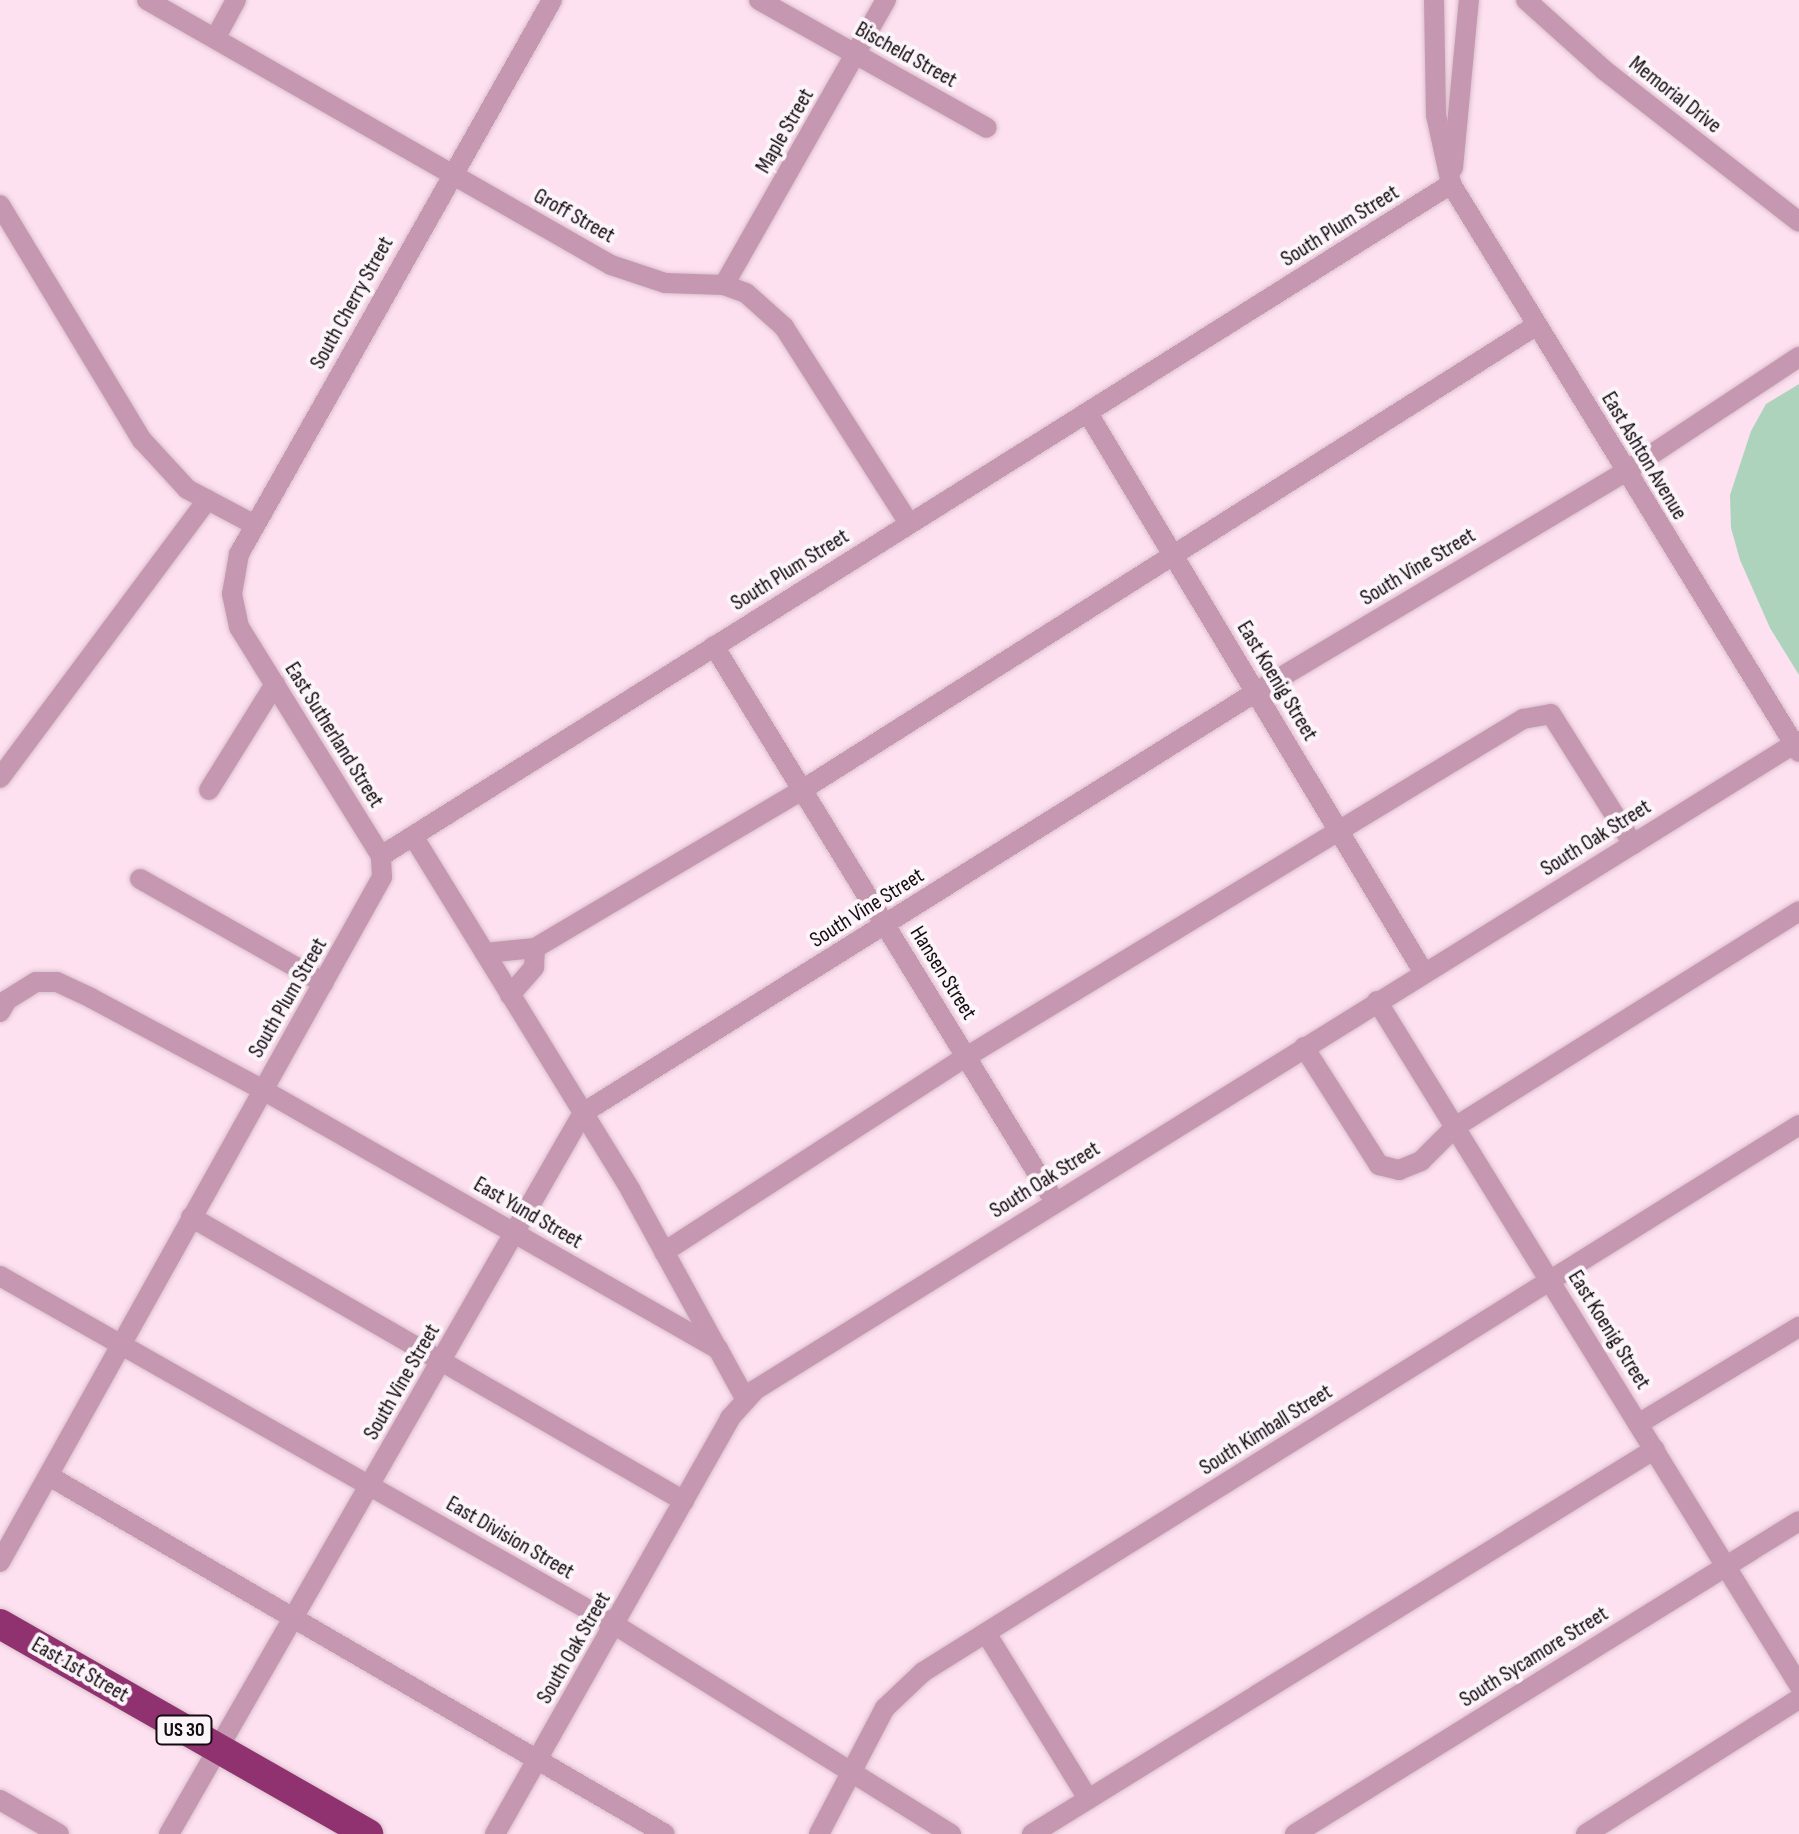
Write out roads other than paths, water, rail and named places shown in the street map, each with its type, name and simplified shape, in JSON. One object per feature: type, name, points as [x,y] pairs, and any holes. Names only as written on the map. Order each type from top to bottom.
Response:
[{"type":"highway","name":"East 1st Street","points":[[0,1624],[368,1834]]},
{"type":"street","name":"Groff Street","points":[[147,0],[611,265],[665,283],[724,285],[746,293],[784,327],[909,523]]},
{"type":"street","points":[[216,37],[236,0]]},
{"type":"street","name":"South Cherry Street","points":[[247,639],[232,594],[239,554],[552,0]]},
{"type":"street","name":"Bischeld Street","points":[[759,0],[987,128]]},
{"type":"street","name":"Maple Street","points":[[724,285],[886,0]]},
{"type":"street","name":"East Ashton Avenue","points":[[1434,0],[1436,115],[1451,184],[1625,472],[1797,746]]},
{"type":"street","points":[[1451,184],[1469,0]]},
{"type":"street","name":"Memorial Drive","points":[[1526,0],[1604,70],[1799,222]]},
{"type":"street","name":"South Plum Street","points":[[0,1562],[378,887],[381,856],[909,523],[1089,415],[1451,184]]},
{"type":"street","points":[[0,205],[142,440],[187,489],[255,525]]},
{"type":"street","points":[[485,953],[535,948],[802,790],[1537,325]]},
{"type":"street","name":"South Vine Street","points":[[169,1834],[583,1113],[1256,692],[1625,472],[1799,357]]},
{"type":"street","name":"East Koenig Street","points":[[1089,415],[1424,973]]},
{"type":"street","points":[[0,778],[207,500]]},
{"type":"street","name":"East Sutherland Street","points":[[247,639],[381,856]]},
{"type":"street","name":"Hansen Street","points":[[714,646],[1055,1202]]},
{"type":"street","points":[[209,790],[275,684]]},
{"type":"street","points":[[664,1252],[966,1057],[1523,719],[1551,714],[1633,844]]},
{"type":"street","name":"South Oak Street","points":[[495,1834],[730,1418],[746,1400],[1377,1001],[1797,746]]},
{"type":"street","points":[[413,836],[583,1113],[746,1400]]},
{"type":"street","points":[[140,879],[324,983]]},
{"type":"street","points":[[1304,1047],[1379,1165],[1399,1170],[1421,1161],[1455,1127],[1799,911]]},
{"type":"street","points":[[510,995],[534,967],[535,948]]},
{"type":"street","name":"South Plum Street","points":[[0,1012],[7,1000],[36,982],[57,982],[263,1090]]},
{"type":"street","name":"East Koenig Street","points":[[1377,1001],[1799,1685]]},
{"type":"street","name":"East Yund Street","points":[[263,1090],[718,1349]]},
{"type":"street","name":"South Kimball Street","points":[[819,1834],[885,1708],[901,1689],[1799,1125]]},
{"type":"street","points":[[191,1217],[684,1501]]},
{"type":"street","points":[[0,1276],[121,1345]]},
{"type":"street","points":[[1638,1424],[1799,1327]]},
{"type":"street","name":"East Division Street","points":[[121,1345],[615,1625],[951,1834]]},
{"type":"street","points":[[1032,1834],[1655,1449]]},
{"type":"street","points":[[49,1476],[665,1834]]},
{"type":"street","name":"South Sycamore Street","points":[[1298,1833],[1799,1521]]},
{"type":"street","points":[[986,1633],[1088,1799]]},
{"type":"street","points":[[1586,1834],[1799,1699]]},
{"type":"street","points":[[0,1800],[59,1834]]}]
